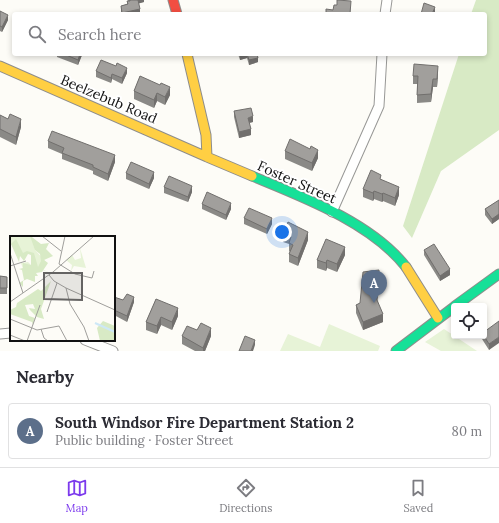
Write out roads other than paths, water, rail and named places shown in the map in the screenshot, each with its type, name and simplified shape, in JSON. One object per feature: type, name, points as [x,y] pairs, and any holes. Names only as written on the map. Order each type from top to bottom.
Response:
[{"type":"street","points":[[173,0],[176,12]]},
{"type":"street","points":[[385,12],[387,0]]},
{"type":"street","points":[[187,56],[206,135],[207,157]]},
{"type":"street","points":[[332,212],[379,106],[382,56]]},
{"type":"street","name":"Beelzebub Road","points":[[0,66],[207,157]]},
{"type":"street","name":"Foster Street","points":[[207,157],[332,212],[374,237],[393,252],[409,272],[438,318]]},
{"type":"street","points":[[458,303],[499,274]]},
{"type":"street","points":[[396,351],[451,308]]},
{"type":"street","points":[[0,334],[10,333]]},
{"type":"street","points":[[88,341],[114,351]]},
{"type":"place","name":"South Windsor Fire Department Station 2","points":[[374,303]]}]
